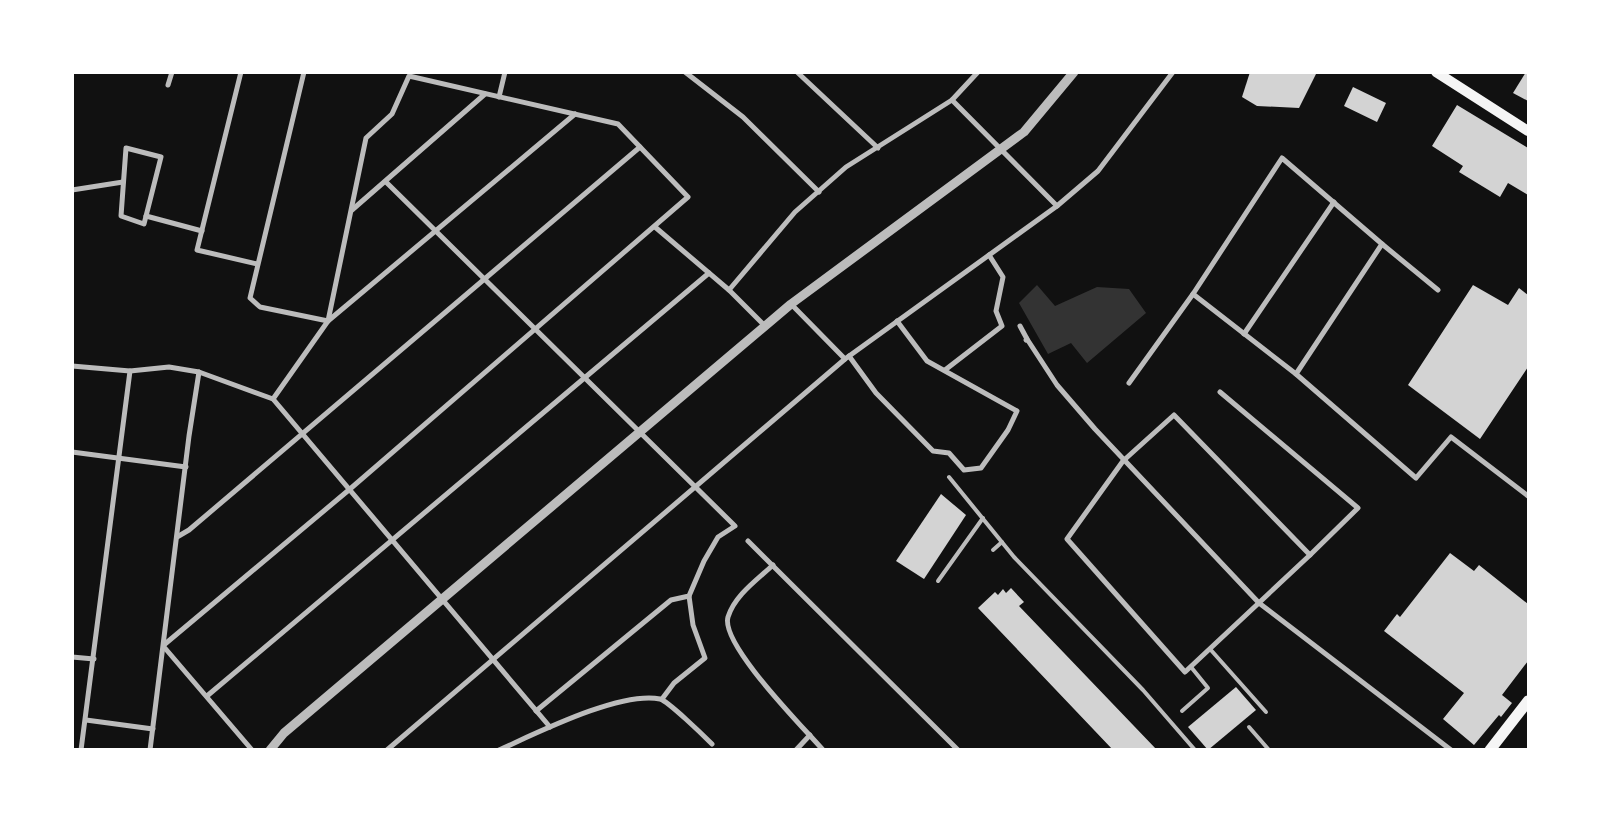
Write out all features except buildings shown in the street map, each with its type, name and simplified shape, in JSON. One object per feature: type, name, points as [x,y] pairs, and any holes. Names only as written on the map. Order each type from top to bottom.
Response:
[{"type":"main road","points":[[1436,72],[1528,131]]},
{"type":"main road","points":[[1490,750],[1528,701]]},
{"type":"street","points":[[168,85],[172,72]]},
{"type":"street","points":[[241,72],[197,250],[257,264]]},
{"type":"street","points":[[304,72],[250,298],[260,307],[328,321]]},
{"type":"street","points":[[499,97],[504,72]]},
{"type":"street","points":[[685,72],[743,117],[819,192]]},
{"type":"street","points":[[798,72],[878,148]]},
{"type":"street","points":[[729,290],[774,235],[846,167],[952,100],[978,72]]},
{"type":"street","points":[[270,750],[284,733],[791,304],[1024,132],[1074,72]]},
{"type":"street","points":[[387,750],[847,358],[1057,206],[1098,171],[1173,72]]},
{"type":"street","points":[[164,645],[350,489],[688,197],[618,124],[409,76],[392,114],[366,138],[328,321]]},
{"type":"street","points":[[351,211],[485,94]]},
{"type":"street","points":[[952,100],[1000,151],[1057,206]]},
{"type":"street","points":[[274,399],[328,321],[437,232],[575,114]]},
{"type":"street","points":[[177,537],[189,530],[303,435],[640,147]]},
{"type":"street","points":[[126,148],[161,157],[146,216],[144,224],[121,216],[126,148]]},
{"type":"street","points":[[1129,383],[1193,294],[1282,158],[1438,290]]},
{"type":"street","points":[[72,190],[123,182]]},
{"type":"street","points":[[386,182],[696,486],[734,526],[718,537],[704,561],[689,596],[693,625],[705,658],[674,683],[662,699]]},
{"type":"street","points":[[1244,334],[1334,202]]},
{"type":"street","points":[[146,216],[202,231]]},
{"type":"street","points":[[655,226],[729,290],[765,326]]},
{"type":"street","points":[[1296,374],[1382,244]]},
{"type":"street","points":[[945,370],[1002,326],[996,311],[1004,277],[988,255]]},
{"type":"street","points":[[207,696],[709,273]]},
{"type":"street","points":[[1193,294],[1296,374],[1416,478],[1451,437],[1528,496]]},
{"type":"street","points":[[791,304],[847,358],[876,393],[933,451],[948,454],[964,470],[981,468],[1008,430],[1017,411],[926,361],[897,321]]},
{"type":"street","points":[[1020,326],[1026,339],[1057,385],[1123,461],[1259,603],[1451,750]]},
{"type":"street","points":[[72,366],[130,371],[169,367],[199,372],[274,399],[550,727]]},
{"type":"street","points":[[82,750],[130,371]]},
{"type":"street","points":[[150,750],[199,372]]},
{"type":"street","points":[[1220,392],[1358,508],[1259,603],[1185,672],[1067,539],[1123,461],[1174,415],[1310,554]]},
{"type":"street","points":[[72,452],[186,467]]},
{"type":"street","points":[[748,541],[958,750]]},
{"type":"street","points":[[773,565],[736,600],[727,619],[732,640],[782,708],[823,750]]},
{"type":"street","points":[[536,710],[671,600],[689,596]]},
{"type":"street","points":[[164,645],[252,750]]},
{"type":"street","points":[[72,657],[94,660]]},
{"type":"street","points":[[499,750],[550,727],[610,705],[644,699],[662,699],[712,744]]},
{"type":"street","points":[[86,720],[153,729]]},
{"type":"street","points":[[796,750],[810,735]]},
{"type":"lane","points":[[948,478],[1054,600],[1143,690],[1195,750]]},
{"type":"lane","points":[[938,581],[983,518]]},
{"type":"lane","points":[[993,550],[1002,542]]},
{"type":"lane","points":[[1210,649],[1266,712]]},
{"type":"lane","points":[[1182,711],[1208,688],[1191,667]]},
{"type":"lane","points":[[1249,727],[1269,750]]},
{"type":"shaded area","points":[[1037,285],[1055,306],[1097,287],[1129,289],[1146,313],[1087,363],[1071,343],[1048,354],[1019,303]]}]
